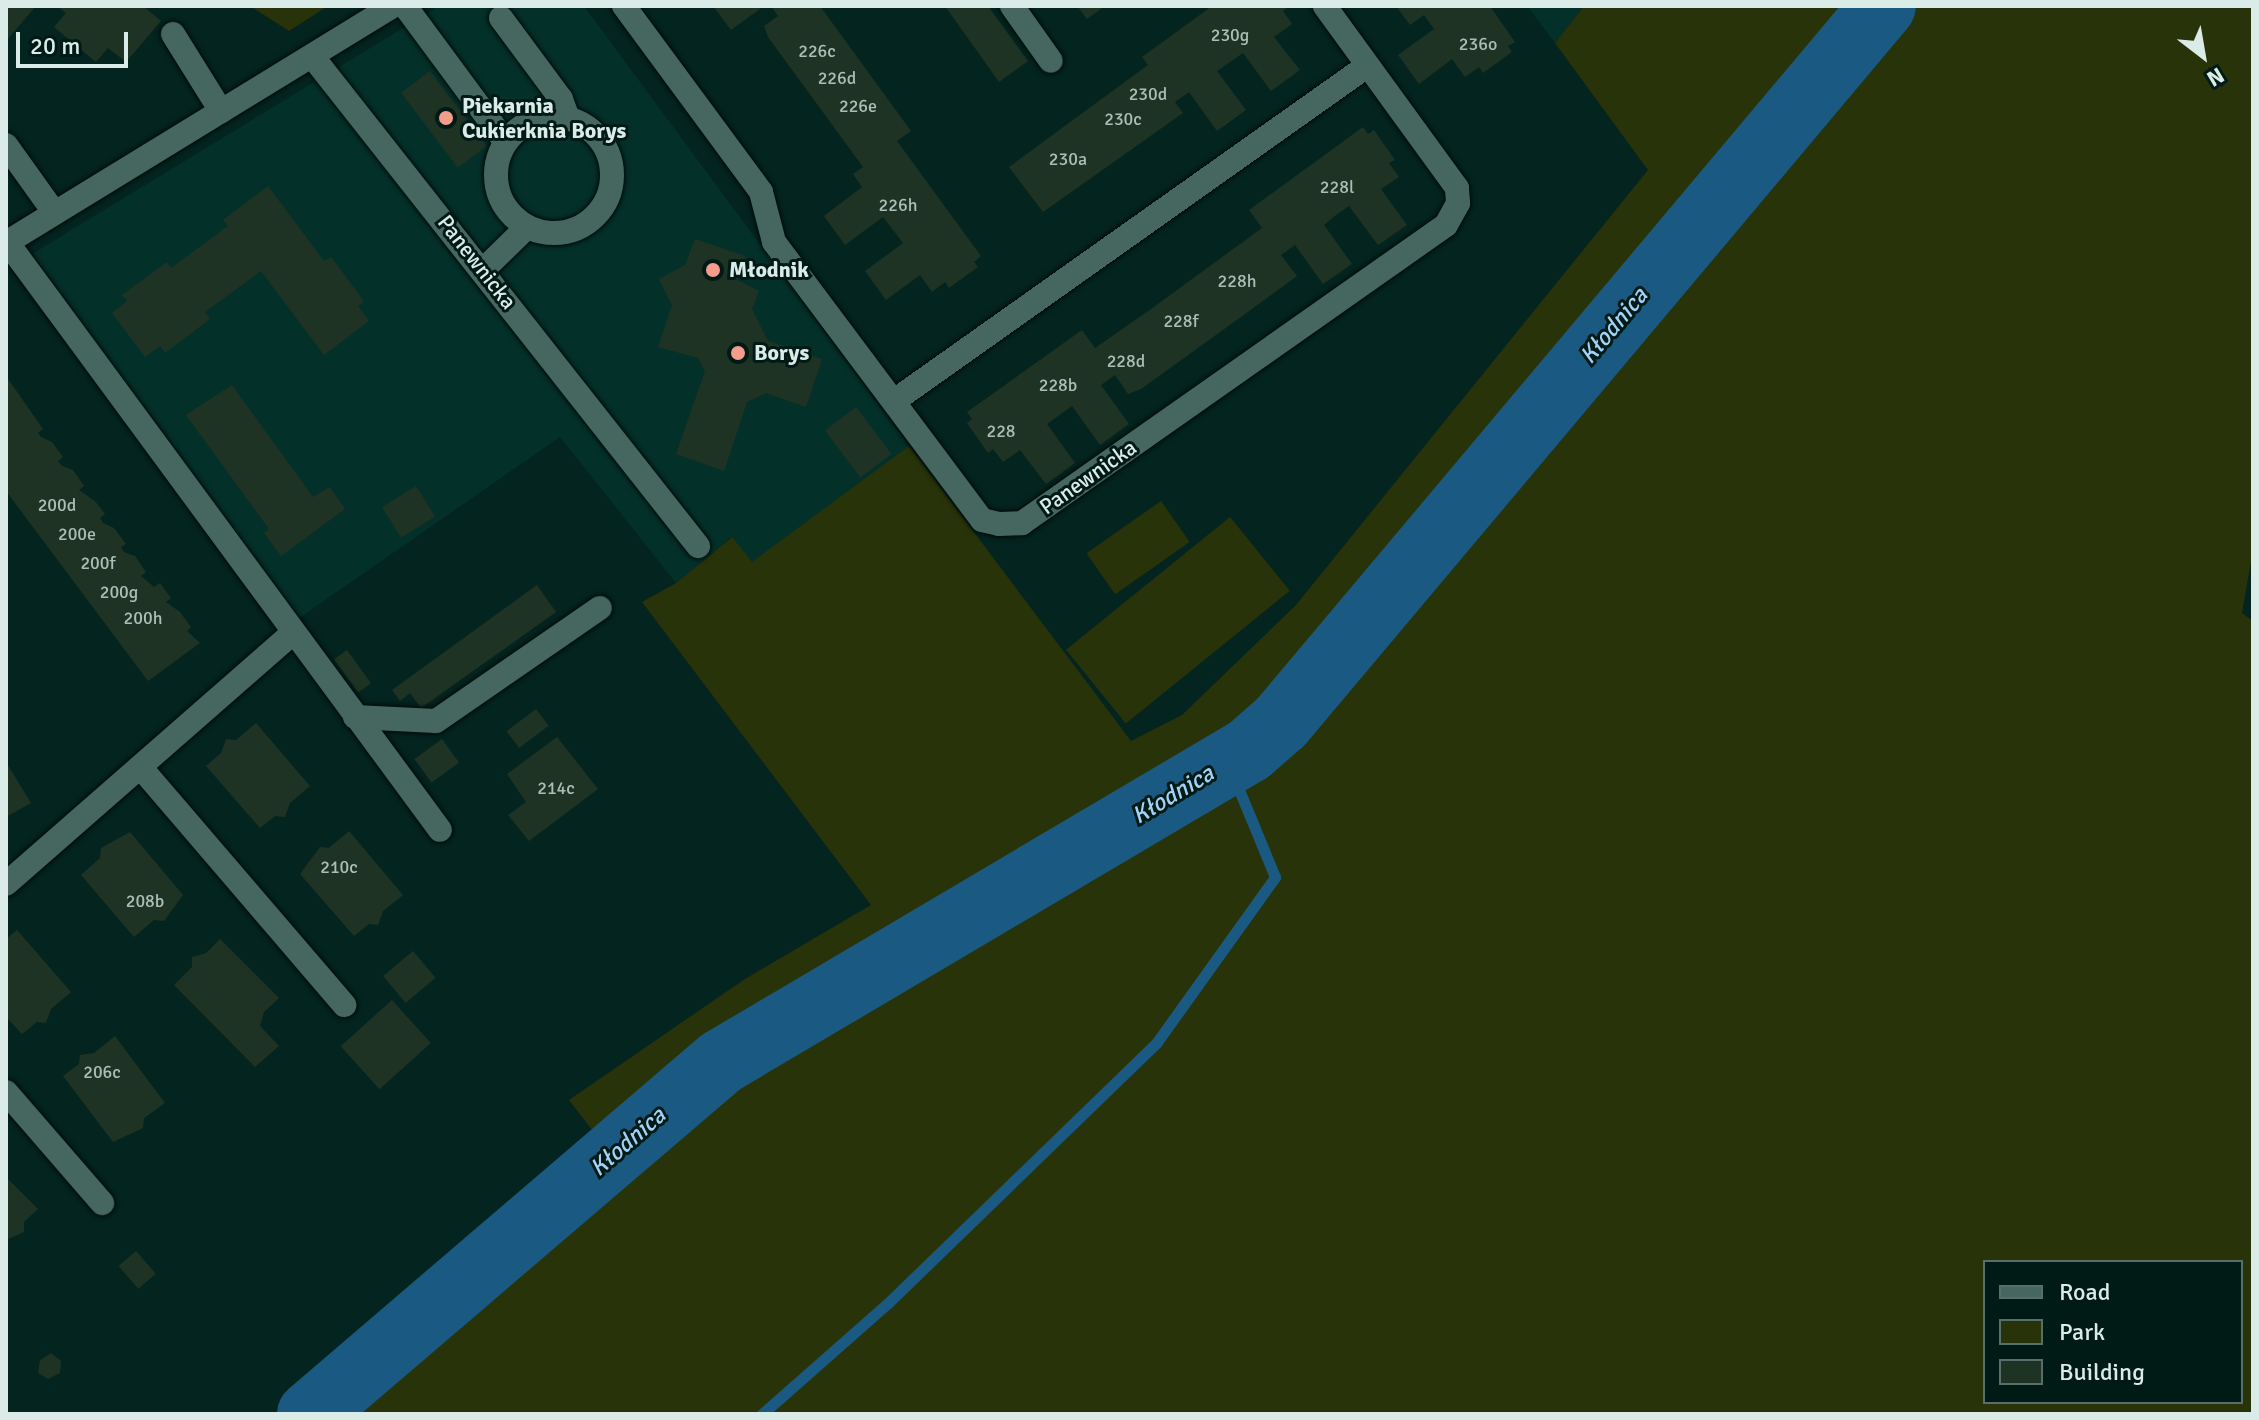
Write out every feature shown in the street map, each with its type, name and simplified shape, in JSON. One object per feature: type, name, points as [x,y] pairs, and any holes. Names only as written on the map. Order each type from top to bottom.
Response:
[{"type":"street","points":[[393,6],[7,243],[292,634],[440,830]]},
{"type":"street","points":[[405,6],[505,141]]},
{"type":"street","name":"Panewnicka","points":[[624,6],[761,192],[774,242],[982,520],[1022,523],[1446,225],[1458,203],[1457,188],[1325,6]]},
{"type":"street","points":[[1012,6],[1051,61]]},
{"type":"street","points":[[501,18],[561,99],[568,118]]},
{"type":"street","points":[[173,34],[221,111]]},
{"type":"street","name":"Panewnicka","points":[[312,56],[484,269],[698,546]]},
{"type":"street","points":[[894,401],[1367,66]]},
{"type":"street","points":[[546,117],[568,118],[588,127],[605,146],[613,168],[611,191],[602,209],[569,232],[527,227],[499,198],[496,163],[505,141],[523,125],[546,117]]},
{"type":"street","points":[[6,145],[54,212]]},
{"type":"street","points":[[484,269],[527,227]]},
{"type":"street","points":[[355,717],[436,721],[600,608]]},
{"type":"street","points":[[6,884],[142,769],[292,634]]},
{"type":"street","points":[[142,769],[344,1005]]},
{"type":"street","points":[[6,1092],[102,1203]]},
{"type":"shaded area","points":[[439,6],[584,6],[909,446],[752,563],[731,537],[676,583],[560,437],[295,621],[32,254]]},
{"type":"shaded area","points":[[1527,6],[1584,6],[1555,43]]},
{"type":"green space","points":[[250,6],[328,6],[289,31]]},
{"type":"green space","points":[[1584,6],[1876,6],[1259,734],[718,1053],[297,1414],[274,1414],[596,1135],[569,1100],[745,979],[871,905],[642,602],[676,583],[732,537],[752,562],[909,446],[1131,741],[1182,715],[1296,605],[1648,170],[1555,43]]},
{"type":"green space","points":[[1898,6],[2253,6],[2253,550],[2242,613],[2253,621],[2253,1414],[321,1414],[613,1159],[728,1068],[1283,736]]},
{"type":"green space","points":[[1161,501],[1190,542],[1115,594],[1086,553]]},
{"type":"green space","points":[[1230,517],[1290,591],[1126,724],[1066,650]]},
{"type":"building","points":[[6,6],[36,6],[6,41]]},
{"type":"building","points":[[57,6],[143,6],[161,21],[126,62],[108,48],[96,62],[54,27],[66,13]]},
{"type":"building","points":[[713,6],[764,6],[731,30]]},
{"type":"building","points":[[771,6],[820,6],[911,131],[897,141],[981,256],[974,262],[978,267],[949,288],[945,282],[932,292],[920,275],[886,300],[865,271],[903,243],[883,217],[845,245],[824,216],[862,187],[853,174],[863,167],[768,37],[764,26],[778,16]]},
{"type":"building","points":[[945,6],[988,6],[1028,61],[999,82]]},
{"type":"building","points":[[1077,6],[1105,6],[1087,19]]},
{"type":"building","points":[[1212,6],[1290,6],[1283,11],[1292,24],[1274,37],[1300,70],[1271,91],[1243,53],[1217,71],[1246,110],[1217,131],[1189,92],[1175,102],[1183,113],[1043,212],[1009,167],[1148,65],[1142,57]]},
{"type":"building","points":[[1396,6],[1490,6],[1515,42],[1508,46],[1512,52],[1483,73],[1479,67],[1465,77],[1452,59],[1419,84],[1398,55],[1434,29],[1424,15],[1410,25]]},
{"type":"building","points":[[430,71],[487,146],[458,168],[401,93]]},
{"type":"building","points":[[1363,127],[1368,134],[1374,130],[1395,160],[1389,163],[1399,177],[1381,189],[1407,225],[1378,245],[1349,206],[1336,215],[1324,225],[1352,264],[1323,284],[1295,245],[1281,255],[1297,276],[1252,309],[1141,389],[1128,394],[1115,375],[1101,385],[1129,424],[1100,445],[1072,406],[1047,424],[1075,463],[1046,484],[1020,450],[1003,462],[993,449],[988,453],[967,423],[972,419],[967,412],[1082,330],[1095,348],[1151,309],[1262,228],[1249,210]]},
{"type":"building","points":[[268,186],[324,261],[331,257],[364,301],[358,306],[369,321],[324,355],[261,271],[205,312],[210,319],[165,353],[160,346],[145,357],[112,313],[127,301],[122,295],[167,262],[171,268],[228,226],[223,220]]},
{"type":"building","name":"Borys","points":[[695,239],[745,256],[737,280],[759,291],[752,309],[768,341],[822,359],[806,407],[766,393],[747,402],[724,471],[676,454],[705,371],[698,358],[658,347],[672,305],[659,279],[685,265]]},
{"type":"building","points":[[6,376],[43,429],[38,433],[52,442],[63,457],[58,461],[73,470],[84,486],[79,490],[95,501],[105,514],[100,518],[103,523],[114,528],[126,544],[121,547],[124,552],[135,556],[146,572],[141,576],[154,587],[160,583],[171,598],[166,602],[180,612],[191,627],[187,631],[200,643],[148,681],[6,491]]},
{"type":"building","points":[[232,385],[313,497],[330,487],[345,509],[281,556],[264,533],[269,529],[186,415]]},
{"type":"building","points":[[856,407],[892,454],[860,478],[825,430]]},
{"type":"building","points":[[416,486],[435,517],[401,538],[382,507]]},
{"type":"building","points":[[537,585],[556,612],[421,708],[410,693],[400,701],[392,690]]},
{"type":"building","points":[[347,650],[371,683],[358,693],[334,659]]},
{"type":"building","points":[[536,709],[549,726],[519,748],[506,731]]},
{"type":"building","points":[[256,723],[310,786],[290,803],[285,817],[275,816],[260,828],[206,766],[221,753],[226,739],[236,740]]},
{"type":"building","points":[[557,737],[598,789],[529,841],[508,815],[526,802],[507,774]]},
{"type":"building","points":[[442,739],[459,762],[432,782],[414,759]]},
{"type":"building","points":[[6,762],[31,803],[6,817]]},
{"type":"building","points":[[349,831],[403,895],[383,911],[378,925],[369,924],[354,936],[300,874],[320,847],[329,848]]},
{"type":"building","points":[[130,832],[183,895],[164,921],[154,920],[134,937],[81,875],[100,858],[101,848]]},
{"type":"building","points":[[17,930],[71,992],[51,1009],[46,1023],[37,1022],[22,1034],[6,1017],[6,939]]},
{"type":"building","points":[[220,939],[279,998],[264,1012],[260,1026],[279,1046],[255,1067],[174,985],[192,967],[192,957],[206,953]]},
{"type":"building","points":[[413,951],[435,978],[406,1003],[383,976]]},
{"type":"building","points":[[392,1000],[431,1043],[380,1089],[341,1046]]},
{"type":"building","points":[[115,1036],[165,1103],[144,1118],[143,1128],[113,1142],[63,1076],[79,1064],[80,1055],[94,1053]]},
{"type":"building","points":[[6,1177],[38,1209],[24,1222],[24,1232],[6,1240]]},
{"type":"building","points":[[136,1251],[156,1274],[138,1289],[119,1266]]},
{"type":"building","points":[[51,1353],[61,1361],[60,1373],[48,1379],[38,1373],[40,1360]]},
{"type":"waterway","name":"Kłodnica","points":[[310,1414],[721,1062],[1249,750],[1281,722],[1883,6]]},
{"type":"waterway","points":[[762,1414],[888,1303],[1157,1042],[1275,877],[1228,763]]},
{"type":"place","name":"Piekarnia Cukierknia Borys","points":[[446,118]]},
{"type":"place","name":"Młodnik","points":[[713,270]]},
{"type":"place","name":"Borys","points":[[738,353]]}]
